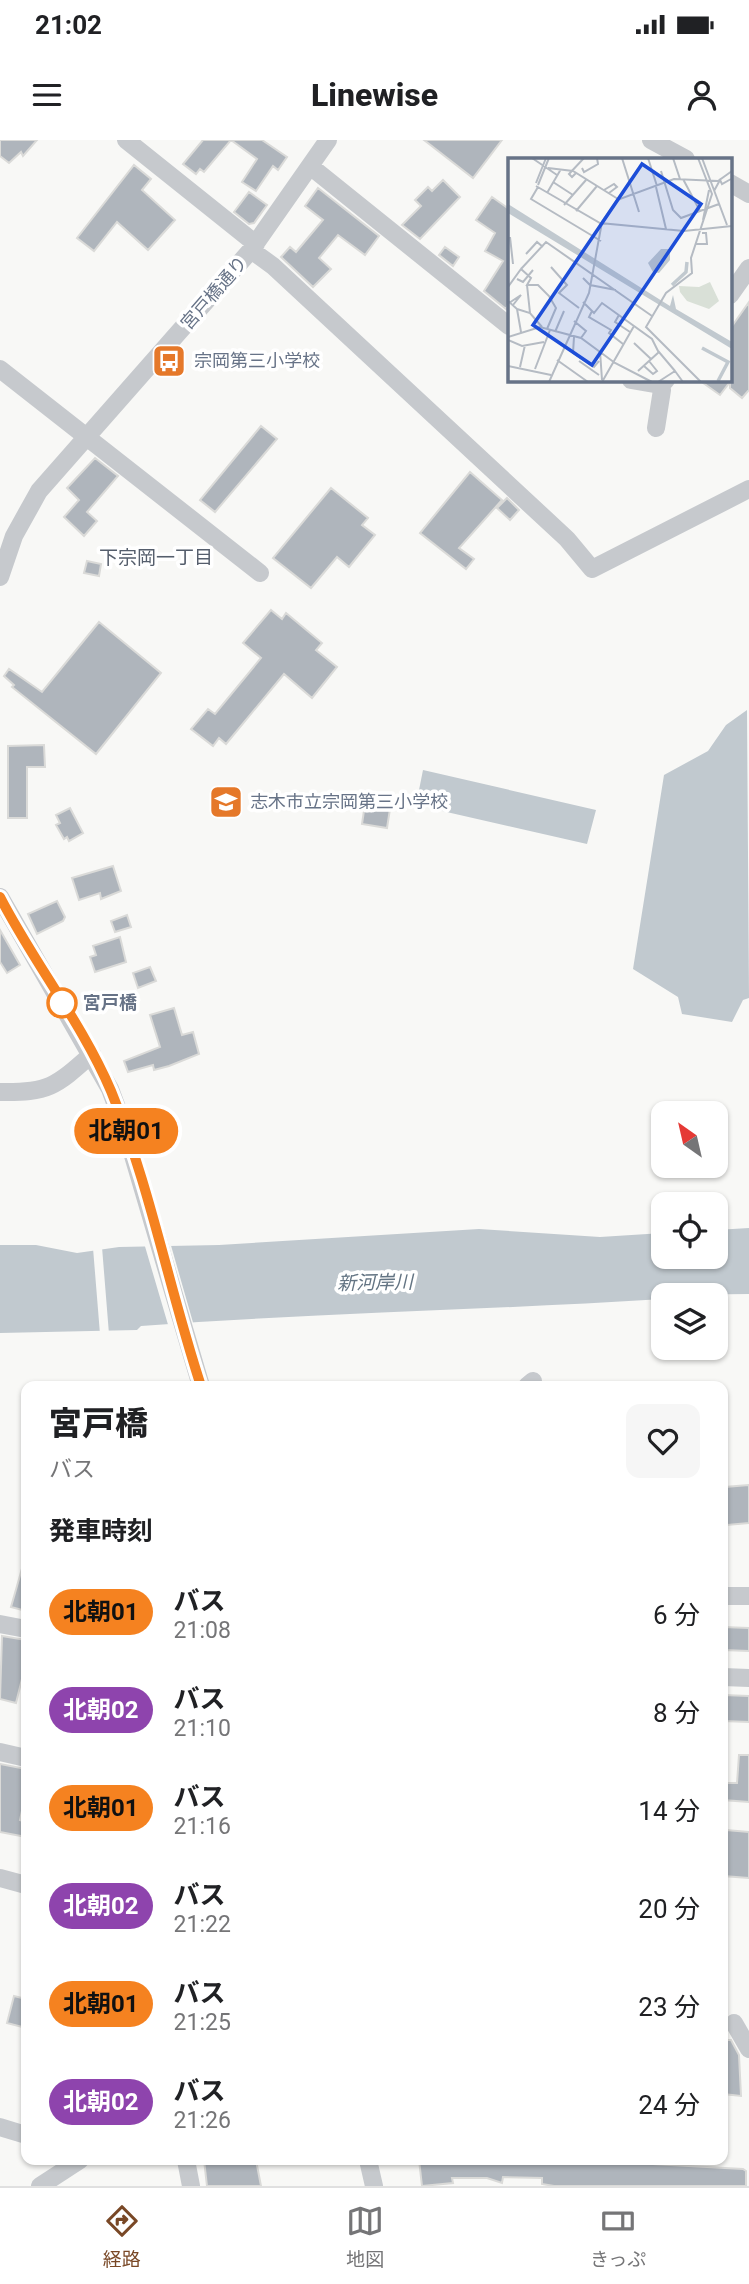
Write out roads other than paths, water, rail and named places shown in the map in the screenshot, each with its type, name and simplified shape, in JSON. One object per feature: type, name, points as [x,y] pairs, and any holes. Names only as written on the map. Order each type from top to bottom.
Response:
[{"type":"street","points":[[126,140],[254,247],[403,384],[567,540],[592,569],[749,489]]},
{"type":"street","name":"宮戸橋通り","points":[[0,577],[24,515],[39,491],[254,247],[328,140]]},
{"type":"street","points":[[651,140],[684,158]]},
{"type":"street","points":[[310,166],[508,325]]},
{"type":"street","points":[[732,184],[749,194]]},
{"type":"street","points":[[732,292],[748,271]]},
{"type":"street","points":[[0,369],[260,573]]},
{"type":"street","points":[[656,428],[663,382]]},
{"type":"street","points":[[0,897],[92,1054],[118,1109],[199,1381]]},
{"type":"street","points":[[0,1093],[36,1093],[50,1088],[92,1054]]},
{"type":"street","points":[[728,1596],[749,1596]]},
{"type":"street","points":[[0,1623],[21,1628]]},
{"type":"street","points":[[728,1677],[749,1678]]},
{"type":"street","points":[[0,1752],[21,1757]]},
{"type":"street","points":[[0,1878],[21,1884]]},
{"type":"street","points":[[735,2023],[749,2049]]},
{"type":"street","points":[[0,2127],[21,2133]]},
{"type":"street","points":[[40,2186],[72,2165]]},
{"type":"street","points":[[187,2165],[191,2186]]},
{"type":"street","points":[[369,2165],[374,2186]]},
{"type":"water","points":[[747,710],[749,998],[743,1000],[732,1022],[682,1014],[678,997],[633,969],[664,775],[708,751],[726,725]]},
{"type":"water","points":[[423,770],[596,810],[587,844],[416,805]]},
{"type":"water","name":"新河岸川","points":[[749,1228],[749,1294],[728,1294],[728,1283],[651,1283],[651,1300],[206,1322],[141,1326],[137,1330],[0,1333],[0,1245],[36,1245],[77,1253],[119,1247],[219,1245],[479,1229],[600,1237],[651,1234],[651,1269],[728,1269],[728,1229]]},
{"type":"place","name":"宗岡第三小学校","points":[[169,361]]},
{"type":"place","name":"志木市立宗岡第三小学校","points":[[226,802]]},
{"type":"place","name":"宮戸橋","points":[[62,1003]]},
{"type":"district","name":"下宗岡一丁目","points":[[156,557]]}]
